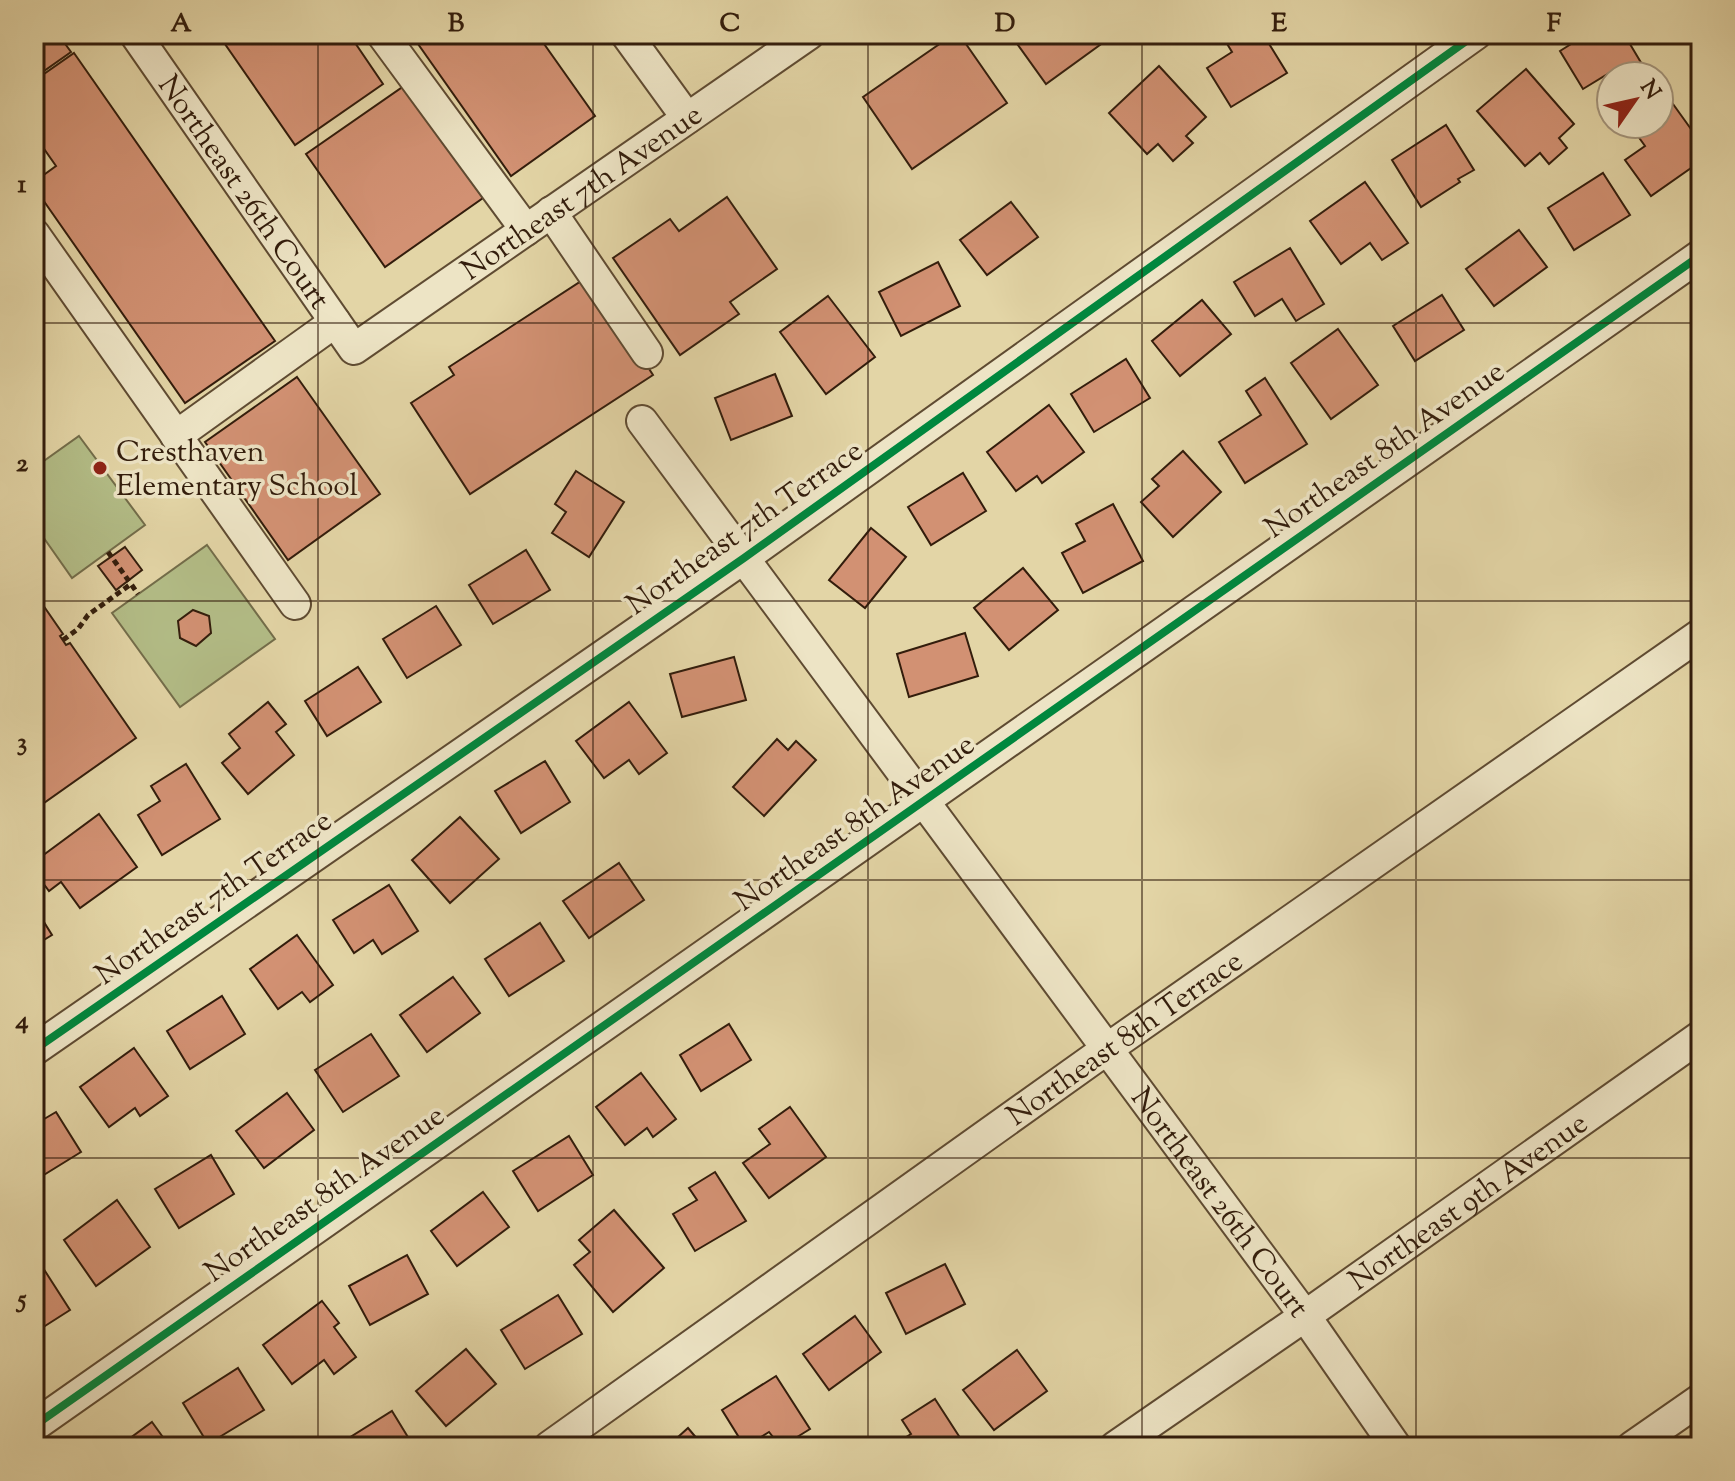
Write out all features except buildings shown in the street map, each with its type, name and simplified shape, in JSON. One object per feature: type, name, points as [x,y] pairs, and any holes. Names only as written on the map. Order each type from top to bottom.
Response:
[{"type":"street","name":"Northeast 26th Court","points":[[135,34],[354,349]]},
{"type":"street","points":[[382,34],[526,230]]},
{"type":"street","points":[[626,34],[687,118]]},
{"type":"street","name":"Northeast 7th Avenue","points":[[354,349],[809,34]]},
{"type":"street","name":"Northeast 7th Terrace","points":[[34,1050],[744,558],[1476,34]]},
{"type":"street","points":[[551,212],[647,353]]},
{"type":"street","points":[[34,234],[295,604]]},
{"type":"street","name":"Northeast 8th Avenue","points":[[34,1426],[1701,255]]},
{"type":"street","points":[[176,436],[335,322]]},
{"type":"street","name":"Northeast 26th Court","points":[[642,421],[1305,1316],[1396,1447]]},
{"type":"street","name":"Northeast 8th Terrace","points":[[549,1447],[1107,1049],[1701,634]]},
{"type":"street","name":"Northeast 9th Avenue","points":[[1115,1447],[1701,1036]]},
{"type":"street","points":[[1632,1447],[1701,1399]]},
{"type":"path","points":[[108,552],[138,594]]},
{"type":"path","points":[[63,640],[78,629],[88,615],[131,584]]},
{"type":"green space","points":[[79,436],[145,525],[72,578],[34,524],[34,468]]},
{"type":"green space","points":[[207,545],[275,639],[180,707],[112,613]]},
{"type":"cycle path","points":[[34,1050],[744,558],[1476,34]]},
{"type":"cycle path","points":[[34,1426],[1701,255]]},
{"type":"place","name":"Cresthaven Elementary School","points":[[100,468]]}]
